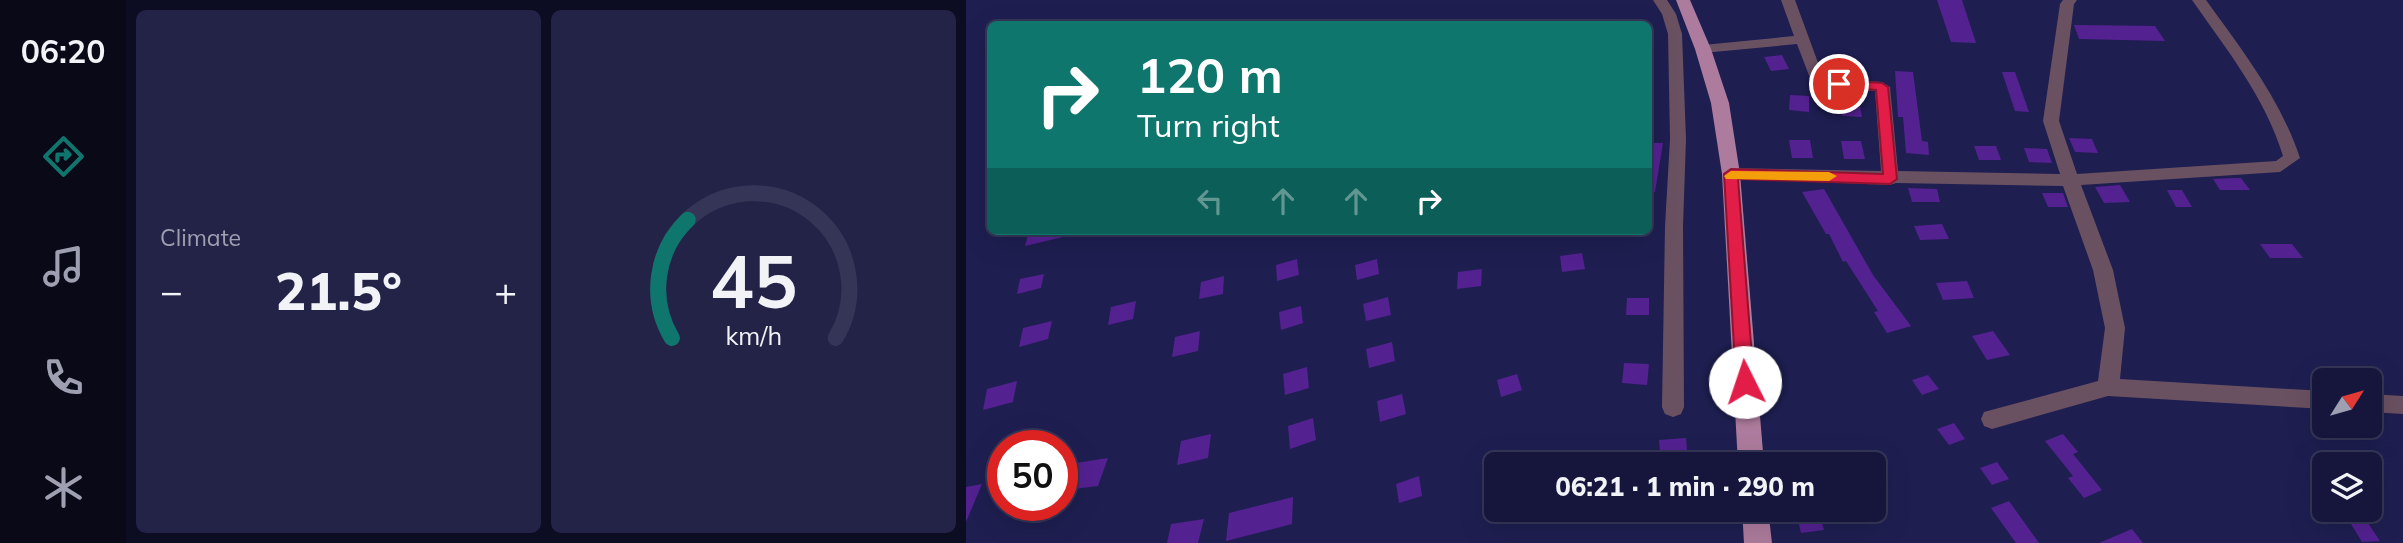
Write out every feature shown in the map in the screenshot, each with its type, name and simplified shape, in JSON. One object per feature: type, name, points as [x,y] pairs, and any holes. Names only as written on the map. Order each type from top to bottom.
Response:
[{"type":"main road","points":[[1683,0],[1703,49],[1720,103],[1731,174],[1750,452]]},
{"type":"main road","points":[[1756,522],[1758,543]]},
{"type":"street","points":[[1660,0],[1669,14],[1675,34],[1678,125],[1674,226],[1673,407]]},
{"type":"street","points":[[1788,0],[1818,83],[1882,87],[1890,179]]},
{"type":"street","points":[[2070,0],[2067,4],[2051,121],[2073,180],[2085,226],[2103,270],[2115,328],[2108,387]]},
{"type":"street","points":[[1731,174],[1890,179],[2073,180],[2280,166],[2292,158],[2288,143],[2261,89],[2199,0]]},
{"type":"street","points":[[1703,49],[1802,39]]},
{"type":"street","points":[[1992,419],[2108,387],[2312,399]]},
{"type":"street","points":[[2382,404],[2403,405]]},
{"type":"building","points":[[1937,0],[1962,0],[1976,43],[1951,42]]},
{"type":"building","points":[[2074,25],[2155,26],[2165,41],[2079,39]]},
{"type":"building","points":[[1782,55],[1789,69],[1771,71],[1764,57]]},
{"type":"building","points":[[1895,71],[1913,72],[1922,141],[1928,142],[1929,155],[1906,153],[1903,117],[1898,117]]},
{"type":"building","points":[[2002,72],[2015,72],[2029,112],[2015,111]]},
{"type":"building","points":[[1790,95],[1809,96],[1809,112],[1789,110]]},
{"type":"building","points":[[1839,100],[1859,101],[1862,117],[1842,116]]},
{"type":"building","points":[[2069,138],[2092,139],[2098,153],[2075,152]]},
{"type":"building","points":[[1789,140],[1810,140],[1813,158],[1792,158]]},
{"type":"building","points":[[1841,141],[1861,141],[1865,159],[1844,159]]},
{"type":"building","points":[[1652,143],[1663,143],[1655,192],[1652,192]]},
{"type":"building","points":[[1974,146],[1996,146],[2001,160],[1979,160]]},
{"type":"building","points":[[2024,148],[2047,149],[2052,163],[2029,162]]},
{"type":"building","points":[[2241,178],[2250,190],[2220,190],[2213,179]]},
{"type":"building","points":[[2120,185],[2130,202],[2104,203],[2095,187]]},
{"type":"building","points":[[1908,188],[1937,189],[1940,202],[1912,202]]},
{"type":"building","points":[[1824,189],[1873,275],[1911,326],[1887,333],[1874,312],[1878,311],[1846,261],[1843,262],[1802,192]]},
{"type":"building","points":[[2167,190],[2182,190],[2192,207],[2176,207]]},
{"type":"building","points":[[2042,193],[2063,193],[2068,207],[2048,207]]},
{"type":"building","points":[[1942,224],[1949,239],[1920,240],[1914,226]]},
{"type":"building","points":[[1028,235],[1067,235],[1067,236],[1025,246]]},
{"type":"building","points":[[2260,244],[2292,244],[2303,258],[2270,258]]},
{"type":"building","points":[[1582,253],[1585,269],[1562,272],[1560,256]]},
{"type":"building","points":[[1297,259],[1299,275],[1277,281],[1276,265]]},
{"type":"building","points":[[1377,259],[1379,274],[1357,280],[1355,265]]},
{"type":"building","points":[[1482,269],[1481,286],[1457,289],[1458,272]]},
{"type":"building","points":[[1044,274],[1041,288],[1017,294],[1020,279]]},
{"type":"building","points":[[1224,276],[1223,294],[1199,299],[1201,282]]},
{"type":"building","points":[[1967,281],[1974,298],[1943,300],[1936,283]]},
{"type":"building","points":[[1388,297],[1391,315],[1366,321],[1363,304]]},
{"type":"building","points":[[1627,298],[1649,298],[1649,315],[1626,315]]},
{"type":"building","points":[[1136,301],[1133,319],[1108,325],[1111,307]]},
{"type":"building","points":[[1301,306],[1303,323],[1281,330],[1279,312]]},
{"type":"building","points":[[1052,321],[1048,339],[1019,347],[1023,328]]},
{"type":"building","points":[[1200,331],[1198,351],[1172,357],[1175,337]]},
{"type":"building","points":[[1993,331],[2010,355],[1987,360],[1972,336]]},
{"type":"building","points":[[1392,342],[1395,361],[1369,368],[1366,349]]},
{"type":"building","points":[[1624,363],[1649,364],[1647,385],[1622,383]]},
{"type":"building","points":[[1307,367],[1309,388],[1285,395],[1283,374]]},
{"type":"building","points":[[1517,374],[1522,390],[1501,397],[1497,380]]},
{"type":"building","points":[[1928,375],[1939,389],[1922,395],[1912,380]]},
{"type":"building","points":[[1017,381],[1013,402],[983,410],[987,389]]},
{"type":"building","points":[[1402,394],[1406,414],[1380,422],[1377,401]]},
{"type":"building","points":[[1313,418],[1316,440],[1290,449],[1288,426]]},
{"type":"building","points":[[1954,423],[1965,439],[1949,445],[1937,429]]},
{"type":"building","points":[[1211,434],[1208,458],[1177,465],[1181,441]]},
{"type":"building","points":[[2063,434],[2078,452],[2073,454],[2102,490],[2084,498],[2068,478],[2073,476],[2045,441]]},
{"type":"building","points":[[1686,438],[1687,452],[1660,452],[1659,440]]},
{"type":"building","points":[[1108,458],[1098,486],[1078,488],[1078,463]]},
{"type":"building","points":[[1997,462],[2009,479],[1992,485],[1980,468]]},
{"type":"building","points":[[1419,476],[1422,496],[1399,503],[1396,484]]},
{"type":"building","points":[[982,484],[966,522],[966,487]]},
{"type":"building","points":[[1293,497],[1292,524],[1226,541],[1229,513]]},
{"type":"building","points":[[2009,501],[2039,543],[2016,543],[1991,508]]},
{"type":"building","points":[[1204,519],[1198,543],[1167,543],[1171,524]]},
{"type":"building","points":[[1798,522],[1822,522],[1824,530],[1801,533]]},
{"type":"building","points":[[2368,523],[2380,541],[2362,542],[2351,524]]},
{"type":"building","points":[[2132,529],[2143,543],[2099,543]]},
{"type":"slow traffic","points":[[1731,176],[1829,176]]},
{"type":"route","points":[[1745,382],[1731,174],[1890,179],[1882,87],[1839,84]]}]
